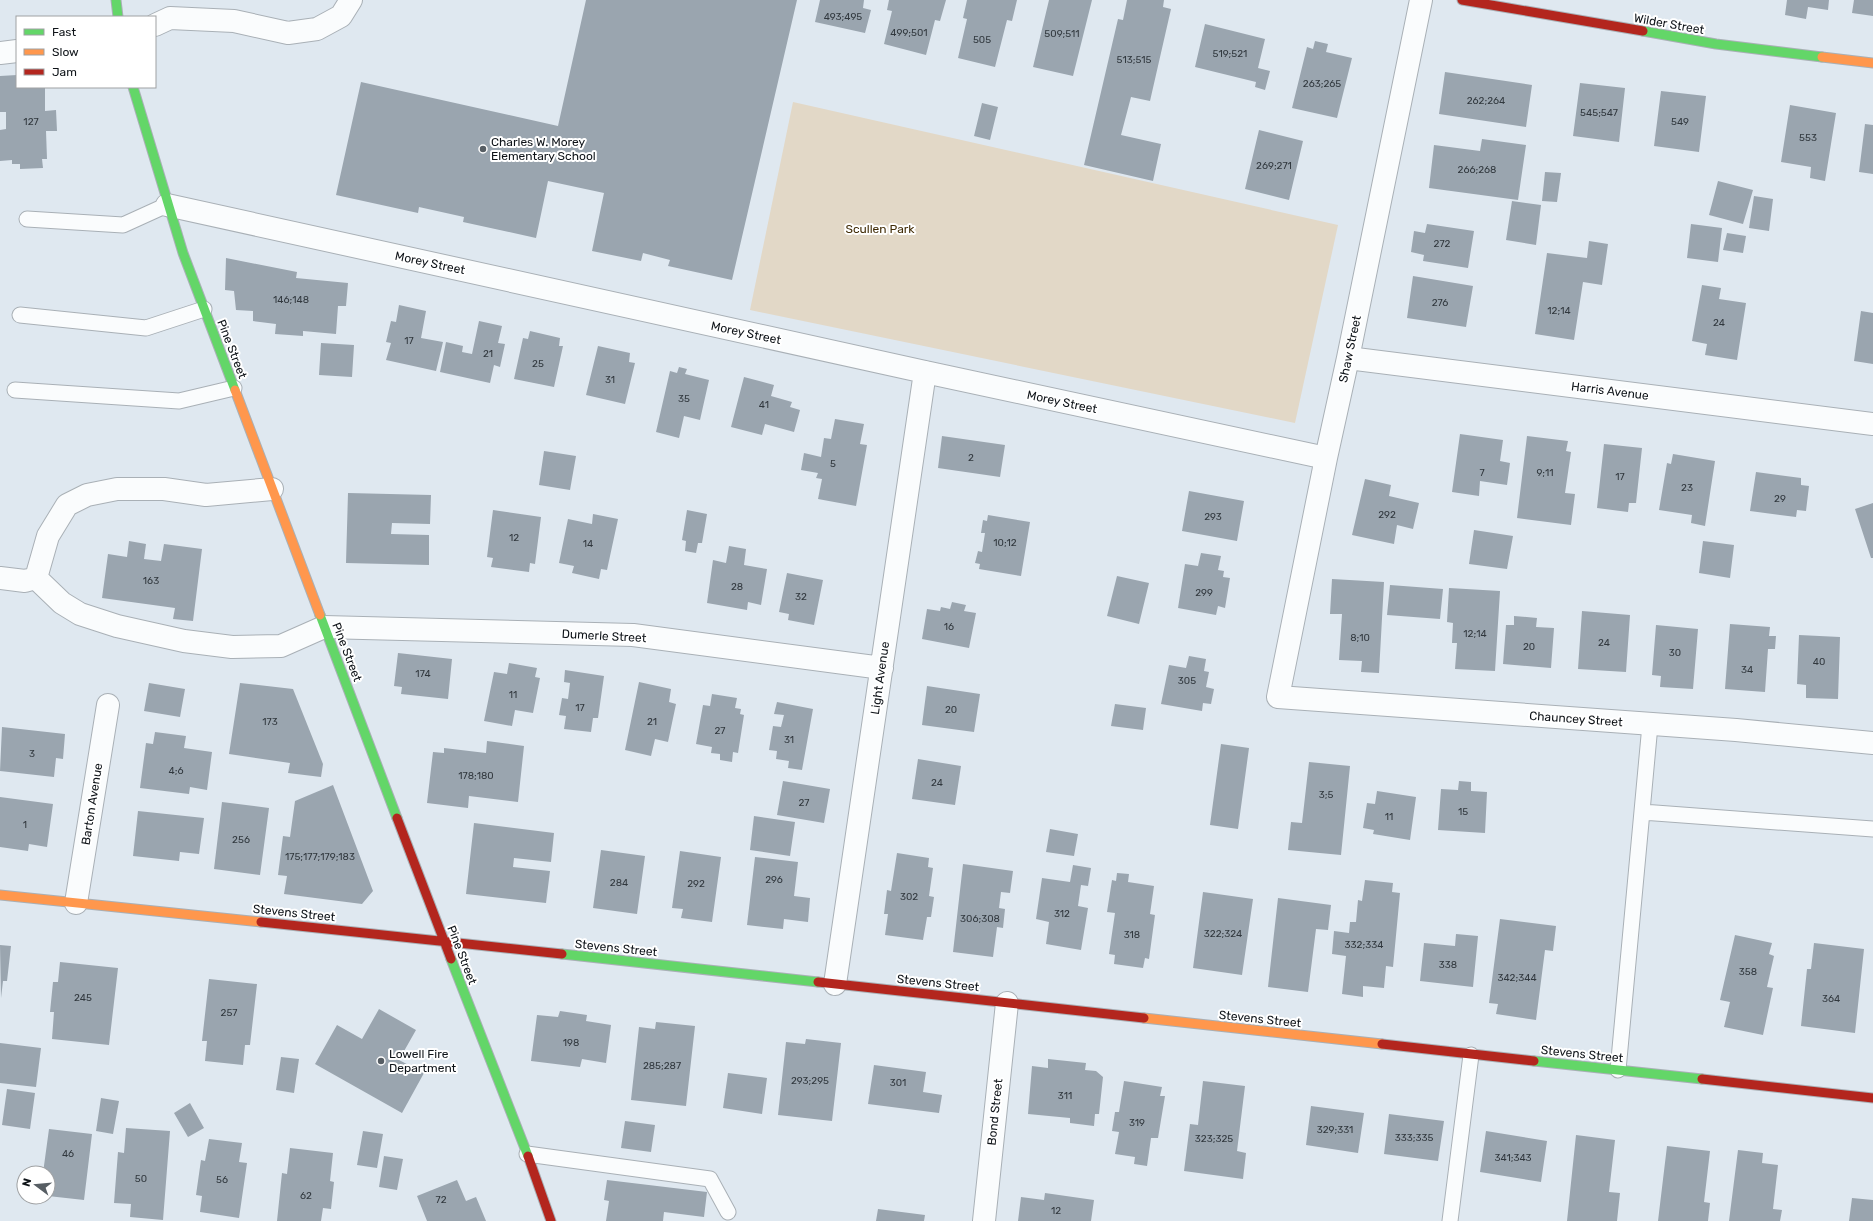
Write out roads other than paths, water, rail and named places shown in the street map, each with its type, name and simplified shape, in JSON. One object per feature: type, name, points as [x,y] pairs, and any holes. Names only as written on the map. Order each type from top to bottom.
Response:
[{"type":"main road","points":[[116,0],[118,16]]},
{"type":"main road","name":"Wilder Street","points":[[1462,0],[1716,44],[1873,63]]},
{"type":"main road","name":"Pine Street","points":[[133,88],[167,205],[204,309],[444,941],[527,1154],[551,1221]]},
{"type":"main road","name":"Stevens Street","points":[[0,895],[444,941],[1873,1098]]},
{"type":"street","points":[[156,25],[170,18],[234,21],[288,33],[317,29],[340,16],[351,0]]},
{"type":"street","name":"Shaw Street","points":[[1278,697],[1421,0]]},
{"type":"street","points":[[0,53],[16,52]]},
{"type":"street","name":"Morey Street","points":[[167,205],[925,372],[1326,458]]},
{"type":"street","name":"Harris Avenue","points":[[1348,358],[1873,424]]},
{"type":"street","name":"Light Avenue","points":[[835,984],[925,372]]},
{"type":"street","points":[[36,578],[48,536],[67,505],[87,495],[117,489],[164,489],[206,495],[272,489]]},
{"type":"street","points":[[0,578],[25,581],[36,578]]},
{"type":"street","points":[[36,578],[62,603],[80,614],[117,626],[184,641],[232,647],[281,646],[324,627]]},
{"type":"street","name":"Dumerle Street","points":[[324,627],[633,635],[882,668]]},
{"type":"street","name":"Chauncey Street","points":[[1278,697],[1736,730],[1873,743]]},
{"type":"street","name":"Barton Avenue","points":[[76,903],[108,705]]},
{"type":"street","name":"Bond Street","points":[[984,1221],[1007,1003]]},
{"type":"lane","points":[[27,219],[123,225],[167,205]]},
{"type":"lane","points":[[20,315],[146,328],[204,309]]},
{"type":"lane","points":[[15,390],[179,401],[234,388]]},
{"type":"lane","points":[[1618,1070],[1650,724]]},
{"type":"lane","points":[[1642,812],[1873,829]]},
{"type":"lane","points":[[1450,1221],[1471,1055]]},
{"type":"lane","points":[[527,1154],[710,1179],[728,1212]]},
{"type":"place","name":"Charles W. Morey Elementary School","points":[[483,149]]},
{"type":"place","name":"Lowell Fire Department","points":[[381,1061]]},
{"type":"park label","name":"Scullen Park","points":[[880,229]]}]
